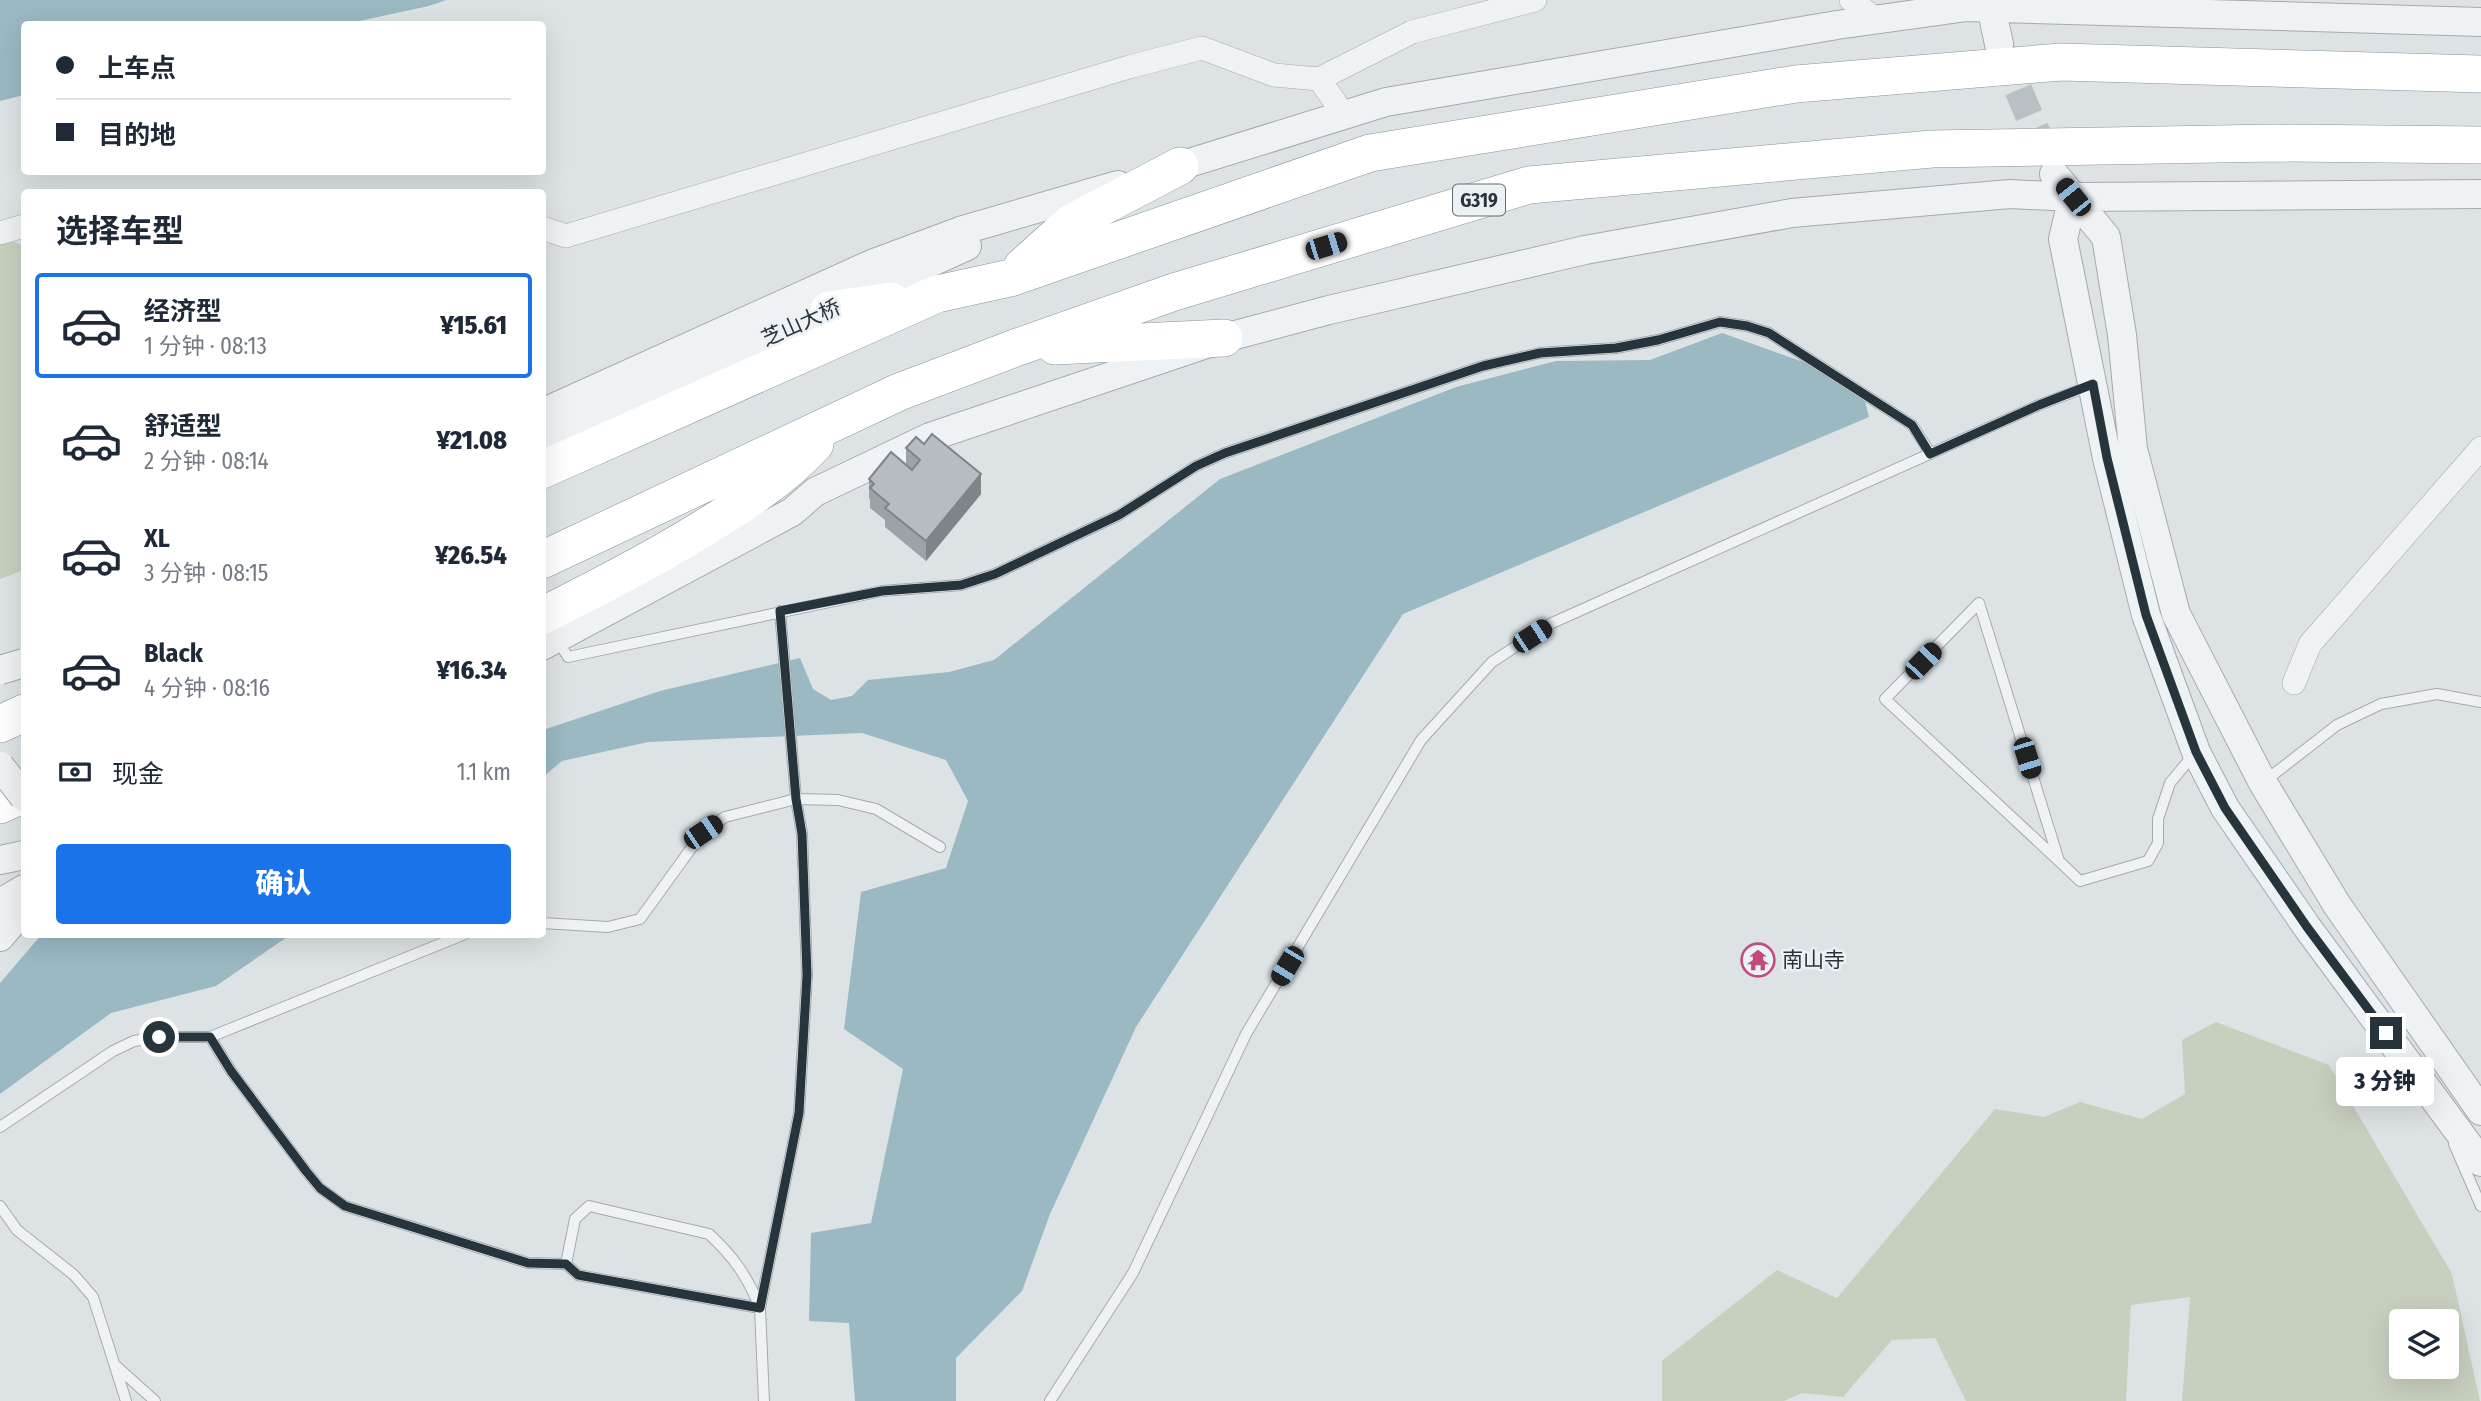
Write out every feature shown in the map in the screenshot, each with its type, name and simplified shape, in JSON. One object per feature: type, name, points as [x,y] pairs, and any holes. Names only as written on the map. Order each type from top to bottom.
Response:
[{"type":"highway","points":[[829,310],[937,294],[1010,278],[1370,153],[1796,84],[2060,62],[2471,71]]},
{"type":"highway","name":"G319","points":[[546,558],[899,393],[1015,348],[1174,292],[1529,185],[1932,149],[2275,143],[2481,145]]},
{"type":"highway","points":[[1010,278],[1072,223],[1180,166]]},
{"type":"highway","points":[[546,468],[937,294]]},
{"type":"highway","points":[[1015,348],[1224,338]]},
{"type":"highway","points":[[547,634],[645,563],[726,514],[792,468],[834,423]]},
{"type":"highway","points":[[0,724],[21,714]]},
{"type":"street","points":[[546,229],[566,236],[1129,67],[1202,48],[1274,75],[1319,79],[1412,32],[1535,0]]},
{"type":"street","points":[[1851,0],[1877,20]]},
{"type":"street","points":[[546,410],[874,263],[960,231],[1058,204],[1386,102],[1967,7],[2036,4],[2481,22]]},
{"type":"street","points":[[1991,7],[1999,44]]},
{"type":"street","points":[[1319,79],[1344,115]]},
{"type":"street","points":[[2054,174],[2106,237],[2122,335],[2133,449],[2176,614],[2263,783],[2337,905],[2481,1111]]},
{"type":"street","points":[[547,634],[792,512],[815,492],[918,443],[1224,338],[1329,310],[1585,250],[1792,213],[2010,194],[2073,197],[2481,194]]},
{"type":"street","points":[[2073,197],[2063,239],[2107,458],[2146,615],[2196,752],[2225,808],[2300,916],[2481,1162]]},
{"type":"street","name":"芝山大桥","points":[[546,438],[1058,204]]},
{"type":"street","points":[[0,233],[21,227]]},
{"type":"street","points":[[2294,683],[2310,644],[2481,448]]},
{"type":"street","points":[[0,672],[21,658]]},
{"type":"street","points":[[0,672],[21,664]]},
{"type":"street","points":[[0,766],[10,801]]},
{"type":"street","points":[[0,860],[21,856]]},
{"type":"street","points":[[0,903],[21,891]]},
{"type":"street","points":[[0,937],[21,912]]},
{"type":"lane","points":[[547,634],[568,657],[882,591],[961,585],[995,574],[1119,515],[1196,466],[1225,453],[1483,366],[1540,353],[1616,348],[1658,340],[1720,322],[1769,333],[1912,425],[1930,454]]},
{"type":"lane","points":[[1050,1401],[1133,1273],[1246,1034],[1421,740],[1492,662],[1552,623],[2039,405],[2093,384]]},
{"type":"lane","points":[[2059,861],[1979,603],[1885,699],[2080,881],[2148,861],[2158,844],[2158,819],[2170,783],[2196,752]]},
{"type":"lane","points":[[764,1401],[760,1308],[799,1113],[807,975],[802,834],[796,799],[780,611]]},
{"type":"lane","points":[[2263,783],[2337,725],[2381,704],[2437,694],[2481,702]]},
{"type":"lane","points":[[546,923],[608,927],[640,919],[703,832],[725,817],[796,799],[838,800],[876,808],[940,847]]},
{"type":"lane","points":[[0,1127],[124,1046],[159,1037],[210,1037],[455,938]]},
{"type":"lane","points":[[210,1037],[231,1071],[306,1171],[320,1188],[345,1206],[528,1263],[566,1264],[578,1275],[760,1308]]},
{"type":"lane","points":[[2433,1097],[2481,1206]]},
{"type":"lane","points":[[0,1206],[17,1230],[74,1275],[93,1297],[126,1401]]},
{"type":"lane","points":[[566,1264],[575,1219],[589,1206],[709,1234],[724,1247],[749,1281],[760,1308]]},
{"type":"lane","points":[[116,1366],[155,1401]]},
{"type":"green space","points":[[3,238],[21,245],[21,571],[0,579],[0,240]]},
{"type":"green space","points":[[2216,1022],[2329,1065],[2452,1274],[2480,1401],[2182,1401],[2190,1297],[2131,1305],[2126,1401],[1966,1401],[1935,1338],[1892,1340],[1843,1397],[1802,1393],[1784,1401],[1662,1401],[1662,1361],[1777,1270],[1837,1298],[1995,1109],[2044,1117],[2080,1102],[2142,1119],[2185,1094],[2182,1040]]},
{"type":"water","points":[[0,0],[446,0],[359,21],[21,21],[21,96],[0,101]]},
{"type":"water","points":[[1722,333],[1806,363],[1865,401],[1869,417],[1403,614],[1136,1027],[1050,1214],[1022,1291],[956,1358],[956,1401],[855,1401],[849,1323],[809,1321],[811,1233],[871,1223],[903,1069],[844,1029],[861,892],[946,868],[968,801],[946,760],[862,733],[648,742],[562,761],[546,774],[546,729],[660,691],[800,658],[813,689],[831,700],[852,696],[868,680],[949,672],[994,660],[1220,479],[1456,387],[1556,361],[1650,360]]},
{"type":"water","points":[[39,938],[286,938],[216,986],[111,1013],[0,1094],[0,983]]},
{"type":"building","points":[[932,434],[981,474],[926,541],[885,508],[889,504],[870,488],[874,484],[869,479],[891,452],[912,470],[920,460],[906,448],[916,437],[924,444]]},
{"type":"tunnel","points":[[2002,51],[2050,165]]},
{"type":"place","name":"南山寺","points":[[1758,960]]},
{"type":"route","points":[[159,1037],[210,1037],[231,1071],[306,1171],[320,1188],[345,1206],[528,1263],[566,1264],[578,1275],[760,1308],[799,1113],[807,975],[802,834],[796,799],[780,611],[882,591],[961,585],[995,574],[1119,515],[1196,466],[1225,453],[1483,366],[1540,353],[1616,348],[1658,340],[1720,322],[1769,333],[1912,425],[1930,454],[2093,384],[2107,458],[2146,615],[2196,752],[2225,808],[2307,927],[2386,1033]]}]
